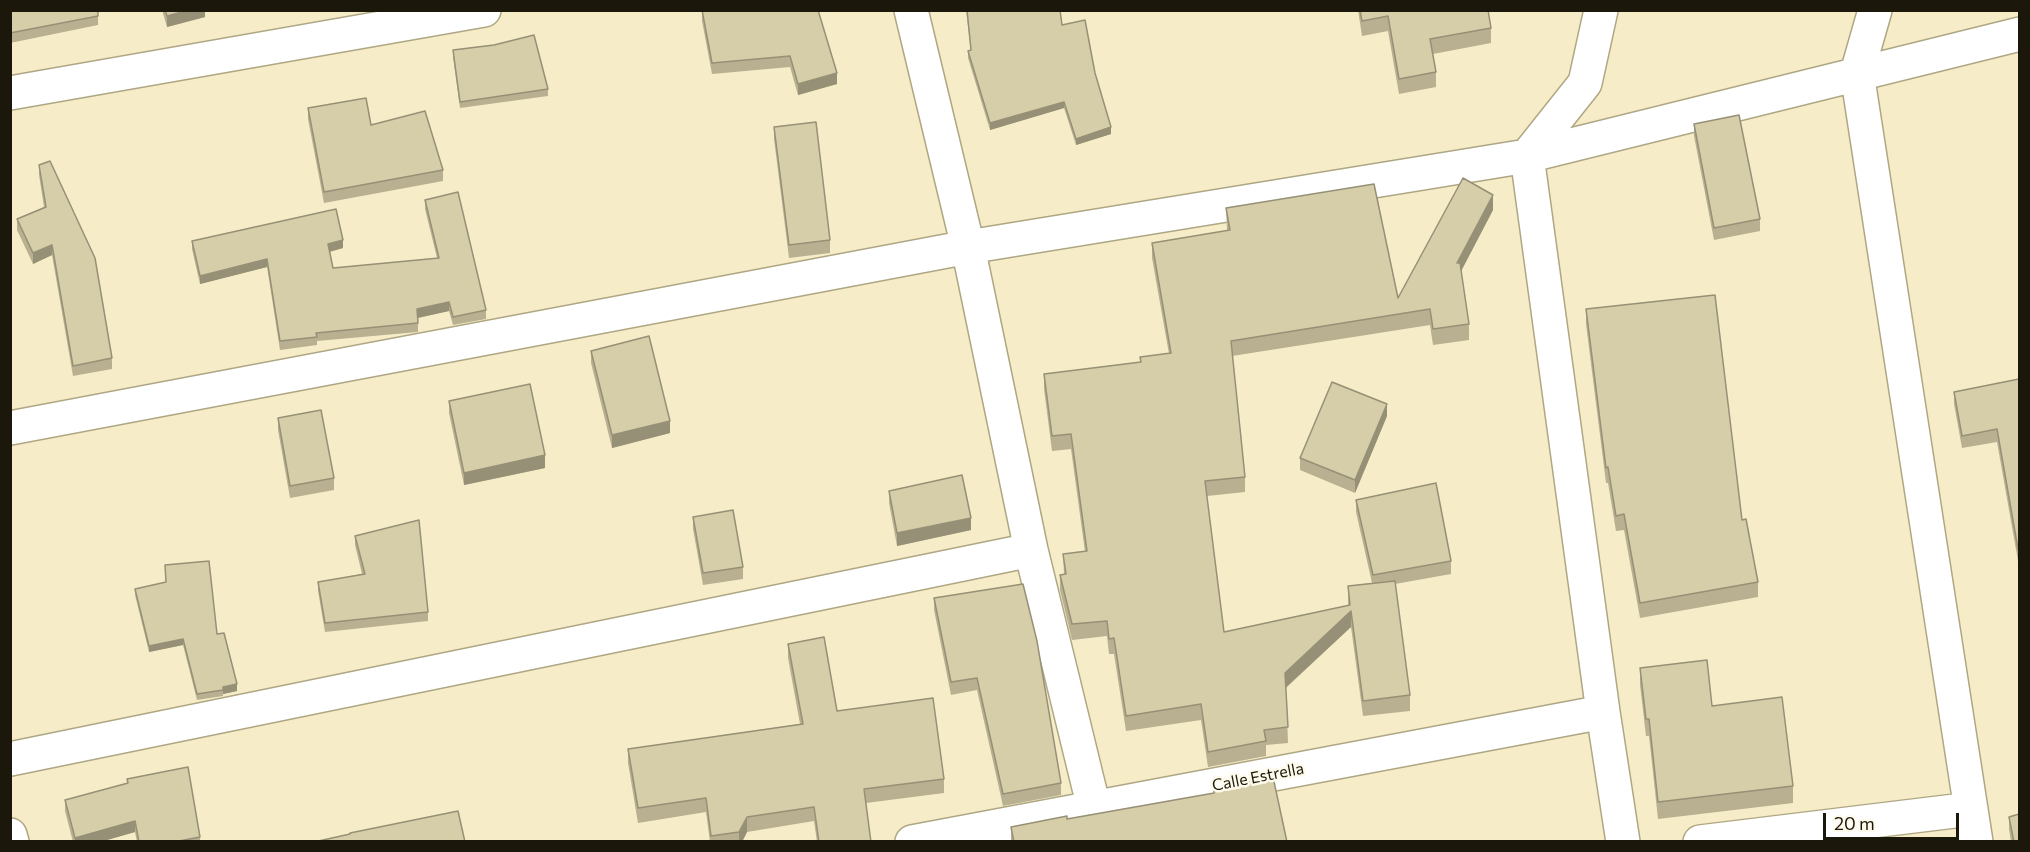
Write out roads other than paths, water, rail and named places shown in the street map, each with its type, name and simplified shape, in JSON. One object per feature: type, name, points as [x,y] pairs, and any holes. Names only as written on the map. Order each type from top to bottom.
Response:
[{"type":"street","points":[[10,93],[484,10]]},
{"type":"street","points":[[911,10],[968,247],[1031,550],[1094,808]]},
{"type":"street","points":[[1601,10],[1585,83],[1527,156],[1623,842]]},
{"type":"street","points":[[1875,10],[1857,73],[1976,842]]},
{"type":"street","points":[[10,428],[968,247],[1527,156],[2019,34]]},
{"type":"street","points":[[10,759],[1031,550]]},
{"type":"street","name":"Calle Estrella","points":[[912,842],[981,835],[1094,808],[1603,712]]},
{"type":"street","points":[[1700,842],[1971,808]]},
{"type":"street","points":[[10,835],[12,842]]}]
